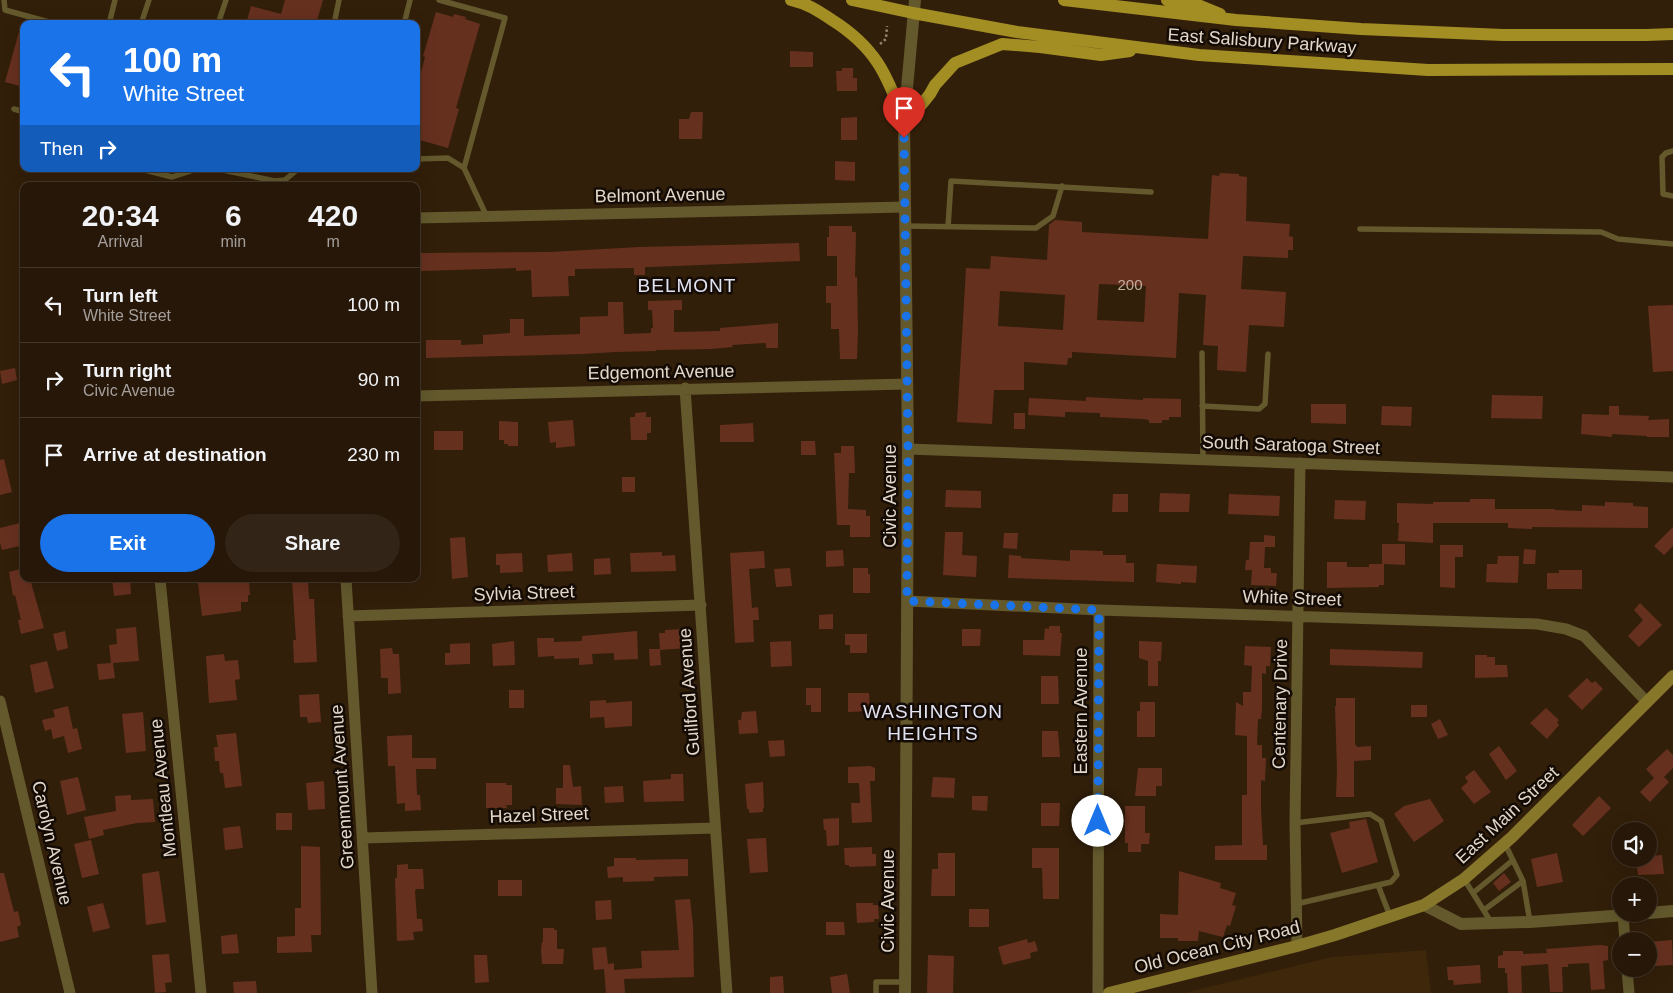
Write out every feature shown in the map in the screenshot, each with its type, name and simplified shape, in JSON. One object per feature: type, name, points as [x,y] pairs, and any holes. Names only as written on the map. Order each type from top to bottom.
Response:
[{"type":"main road","points":[[791,0],[807,4],[850,31],[868,49],[884,73],[904,121],[917,110],[935,85],[956,63],[1002,44],[1101,55],[1148,49]]},
{"type":"main road","name":"East Salisbury Parkway","points":[[852,0],[1017,32],[1208,56],[1428,70],[1673,69]]},
{"type":"main road","name":"East Salisbury Parkway","points":[[1064,0],[1236,20],[1361,29],[1503,36],[1646,36],[1673,34]]},
{"type":"main road","points":[[1166,0],[1193,3],[1236,20]]},
{"type":"main road","name":"East Main Street","points":[[1335,935],[1424,905],[1464,879],[1505,844],[1673,676]]},
{"type":"main road","name":"Old Ocean City Road","points":[[1109,993],[1335,935]]},
{"type":"street","name":"Civic Avenue","points":[[905,988],[908,384],[904,121],[913,13],[916,0]]},
{"type":"street","name":"Belmont Avenue","points":[[420,218],[905,206]]},
{"type":"street","name":"Edgemont Avenue","points":[[420,396],[908,384]]},
{"type":"street","name":"Guilford Avenue","points":[[685,388],[726,993]]},
{"type":"street","name":"South Saratoga Street","points":[[908,449],[1673,477]]},
{"type":"street","name":"Centenary Drive","points":[[1297,946],[1295,823],[1300,463]]},
{"type":"street","name":"Montleau Avenue","points":[[160,582],[201,993]]},
{"type":"street","name":"Greenmount Avenue","points":[[346,582],[372,993]]},
{"type":"street","name":"White Street","points":[[907,601],[1099,610],[1537,624],[1566,629],[1584,636],[1647,702]]},
{"type":"street","name":"Sylvia Street","points":[[348,616],[701,605]]},
{"type":"street","name":"Eastern Avenue","points":[[1098,993],[1099,610]]},
{"type":"street","name":"Carolyn Avenue","points":[[0,701],[70,993]]},
{"type":"street","name":"Hazel Street","points":[[363,838],[715,828]]},
{"type":"street","points":[[1424,905],[1461,924],[1530,922],[1612,916]]},
{"type":"street","points":[[1657,912],[1673,911]]},
{"type":"street","points":[[1628,977],[1629,993]]},
{"type":"lane","points":[[4,0],[5,10],[41,20]]},
{"type":"lane","points":[[110,20],[115,0]]},
{"type":"lane","points":[[142,20],[149,0]]},
{"type":"lane","points":[[219,20],[226,0]]},
{"type":"lane","points":[[335,20],[339,0]]},
{"type":"lane","points":[[405,20],[410,0]]},
{"type":"lane","points":[[439,0],[505,18],[464,168]]},
{"type":"lane","points":[[14,109],[20,111]]},
{"type":"lane","points":[[1673,151],[1666,153],[1662,157],[1663,194],[1673,196]]},
{"type":"lane","points":[[420,159],[448,158],[464,168],[487,217]]},
{"type":"lane","points":[[153,172],[172,177],[188,172]]},
{"type":"lane","points":[[232,172],[275,181],[285,180],[294,172]]},
{"type":"lane","points":[[948,227],[951,181],[1151,192]]},
{"type":"lane","points":[[905,226],[1036,228],[1053,216],[1062,186]]},
{"type":"lane","points":[[1360,229],[1601,232],[1618,239],[1673,244]]},
{"type":"lane","points":[[1202,353],[1202,460]]},
{"type":"lane","points":[[1202,406],[1259,409],[1263,407],[1265,404],[1268,354]]},
{"type":"lane","points":[[1295,823],[1370,814],[1381,821],[1397,875],[1391,882],[1296,904]]},
{"type":"lane","points":[[1505,844],[1523,881],[1530,922]]},
{"type":"lane","points":[[1474,893],[1513,860]]},
{"type":"lane","points":[[1464,879],[1492,924]]},
{"type":"lane","points":[[1484,910],[1523,881]]},
{"type":"lane","points":[[1378,884],[1390,916]]},
{"type":"lane","points":[[876,993],[876,982],[905,988]]},
{"type":"path","points":[[876,46],[886,39],[887,26]]},
{"type":"shaded area","points":[[1426,950],[1431,993],[1184,993],[1332,957]]},
{"type":"building","points":[[285,0],[323,0],[317,20],[247,20],[251,6],[281,14]]},
{"type":"building","points":[[436,12],[453,17],[454,14],[466,17],[465,19],[480,24],[456,108],[459,109],[448,148],[420,140],[420,76],[425,57],[423,56]]},
{"type":"building","points":[[20,28],[20,86],[5,82]]},
{"type":"building","points":[[790,51],[813,52],[813,67],[790,67]]},
{"type":"building","points":[[842,68],[853,68],[853,78],[857,78],[857,91],[837,91],[836,71],[842,71]]},
{"type":"building","points":[[691,112],[703,112],[702,139],[679,139],[679,119],[689,119]]},
{"type":"building","points":[[857,117],[857,140],[841,140],[841,118]]},
{"type":"building","points":[[835,161],[855,162],[855,181],[835,180]]},
{"type":"building","points":[[1220,173],[1239,174],[1239,176],[1247,177],[1246,221],[1290,224],[1289,236],[1293,237],[1293,250],[1288,250],[1288,258],[1243,256],[1241,289],[1286,292],[1284,327],[1249,325],[1246,372],[1217,370],[1218,346],[1203,345],[1206,295],[1179,293],[1176,358],[1072,352],[1072,358],[1068,358],[1067,365],[1024,362],[1024,390],[994,390],[992,424],[957,422],[966,268],[990,269],[991,256],[1047,260],[1049,225],[1055,220],[1082,222],[1082,232],[1208,239],[1212,175],[1219,176]],"holes":[[[1099,284],[1146,286],[1144,322],[1097,320]],[[1000,291],[1065,295],[1063,330],[998,326]]]},
{"type":"building","points":[[829,226],[852,226],[852,232],[856,232],[857,359],[840,359],[839,329],[831,329],[831,303],[826,303],[826,286],[837,286],[837,256],[827,256]]},
{"type":"building","points":[[799,243],[800,261],[645,267],[645,275],[634,275],[634,268],[575,269],[575,276],[568,276],[569,296],[532,297],[531,270],[516,271],[516,268],[421,271],[421,253],[550,252],[639,247]]},
{"type":"building","points":[[682,300],[682,310],[674,310],[674,332],[720,331],[720,328],[778,323],[778,348],[766,348],[766,343],[732,345],[733,347],[710,349],[426,358],[426,340],[461,340],[461,345],[483,344],[483,335],[510,333],[510,319],[524,319],[524,336],[580,334],[580,317],[608,316],[608,302],[623,302],[624,334],[651,333],[651,328],[653,328],[652,310],[648,310],[648,301]]},
{"type":"building","points":[[1673,305],[1673,371],[1653,372],[1648,306]]},
{"type":"building","points":[[15,368],[17,380],[2,384],[0,371]]},
{"type":"building","points":[[1492,395],[1543,396],[1542,419],[1491,418]]},
{"type":"building","points":[[1086,397],[1143,400],[1143,398],[1181,399],[1181,417],[1169,417],[1169,420],[1162,420],[1162,423],[1149,423],[1149,420],[1143,419],[1100,417],[1100,413],[1065,412],[1065,417],[1028,415],[1029,398],[1086,401]]},
{"type":"building","points":[[1311,404],[1346,404],[1346,424],[1311,423]]},
{"type":"building","points":[[1382,406],[1412,407],[1411,426],[1381,425]]},
{"type":"building","points":[[1609,406],[1619,406],[1619,415],[1649,416],[1648,420],[1669,419],[1669,437],[1612,434],[1612,437],[1581,434],[1582,414],[1609,415]]},
{"type":"building","points":[[646,412],[646,417],[651,417],[651,433],[647,433],[647,440],[631,440],[630,417],[635,417],[635,413]]},
{"type":"building","points":[[1014,413],[1025,413],[1025,429],[1014,429]]},
{"type":"building","points":[[573,420],[575,446],[556,448],[556,442],[550,443],[548,422]]},
{"type":"building","points":[[499,421],[518,422],[518,446],[508,446],[508,444],[504,444],[504,440],[499,440]]},
{"type":"building","points":[[753,423],[754,442],[720,442],[720,425]]},
{"type":"building","points":[[434,431],[463,431],[463,450],[434,450]]},
{"type":"building","points":[[801,441],[815,441],[816,455],[801,455]]},
{"type":"building","points":[[841,446],[854,446],[855,473],[849,473],[848,509],[866,510],[866,516],[870,516],[870,537],[850,537],[850,525],[837,525],[834,453],[841,453]]},
{"type":"building","points":[[4,459],[12,492],[0,495],[0,460]]},
{"type":"building","points":[[622,477],[635,477],[635,492],[622,492]]},
{"type":"building","points":[[946,490],[981,491],[981,508],[945,507]]},
{"type":"building","points":[[1160,493],[1190,494],[1189,512],[1159,512]]},
{"type":"building","points":[[1113,494],[1128,494],[1128,512],[1112,512]]},
{"type":"building","points":[[1229,494],[1280,496],[1279,516],[1228,514]]},
{"type":"building","points":[[1470,499],[1495,499],[1495,509],[1582,511],[1582,505],[1605,506],[1605,502],[1633,503],[1633,506],[1648,507],[1648,528],[1532,527],[1532,529],[1508,528],[1508,523],[1433,523],[1433,543],[1398,541],[1397,503],[1470,502]]},
{"type":"building","points":[[1335,500],[1366,501],[1365,520],[1334,519]]},
{"type":"building","points":[[20,523],[20,546],[2,550],[0,528]]},
{"type":"building","points":[[1673,527],[1673,546],[1664,555],[1654,546]]},
{"type":"building","points":[[945,532],[963,532],[962,555],[977,556],[976,577],[943,575]]},
{"type":"building","points":[[1004,533],[1018,533],[1017,549],[1003,548]]},
{"type":"building","points":[[1264,535],[1275,536],[1275,547],[1265,547],[1264,568],[1271,568],[1271,573],[1277,573],[1276,586],[1251,585],[1252,570],[1245,570],[1246,560],[1249,560],[1250,542],[1264,542]]},
{"type":"building","points":[[465,537],[468,577],[452,579],[450,538]]},
{"type":"building","points":[[1382,544],[1405,544],[1405,565],[1384,564],[1384,585],[1379,585],[1379,587],[1327,588],[1327,562],[1347,562],[1347,567],[1369,567],[1369,564],[1382,564]]},
{"type":"building","points":[[1440,545],[1463,545],[1463,557],[1455,557],[1455,588],[1440,587]]},
{"type":"building","points":[[1524,549],[1536,550],[1535,564],[1523,564]]},
{"type":"building","points":[[843,550],[844,566],[826,567],[826,551]]},
{"type":"building","points":[[1070,550],[1103,551],[1103,555],[1126,555],[1126,563],[1134,563],[1134,582],[1008,578],[1009,555],[1021,556],[1021,558],[1070,561]]},
{"type":"building","points":[[764,551],[765,568],[749,569],[752,608],[758,607],[759,620],[753,620],[754,642],[735,643],[730,553]]},
{"type":"building","points":[[662,552],[662,556],[675,555],[676,571],[631,572],[630,553]]},
{"type":"building","points":[[522,553],[523,572],[500,573],[500,565],[496,565],[496,554]]},
{"type":"building","points":[[572,553],[573,571],[548,572],[547,555]]},
{"type":"building","points":[[1498,556],[1519,556],[1517,583],[1486,582],[1487,564],[1497,564]]},
{"type":"building","points":[[610,558],[611,574],[594,575],[594,559]]},
{"type":"building","points":[[1157,564],[1197,566],[1196,583],[1156,582]]},
{"type":"building","points":[[790,568],[792,586],[776,587],[774,569]]},
{"type":"building","points":[[853,568],[868,568],[868,574],[870,574],[870,593],[853,593]]},
{"type":"building","points":[[20,569],[20,582],[31,582],[44,628],[21,634],[18,620],[21,620],[15,595],[13,596],[9,572]]},
{"type":"building","points":[[1559,570],[1582,570],[1582,589],[1547,589],[1547,573],[1559,573]]},
{"type":"building","points":[[112,582],[130,582],[131,594],[114,596]]},
{"type":"building","points":[[249,582],[250,595],[248,595],[248,602],[241,602],[241,611],[202,616],[198,583]]},
{"type":"building","points":[[292,582],[308,582],[309,599],[314,599],[317,662],[294,663],[293,640],[296,640]]},
{"type":"building","points":[[1640,603],[1662,625],[1639,647],[1628,636],[1643,620],[1634,610]]},
{"type":"building","points":[[833,614],[833,629],[819,629],[819,615]]},
{"type":"building","points":[[1049,626],[1060,626],[1060,633],[1062,633],[1060,656],[1023,655],[1023,640],[1044,640],[1045,628],[1049,629]]},
{"type":"building","points":[[136,627],[139,661],[113,663],[115,678],[99,680],[97,664],[111,663],[109,645],[117,644],[116,629]]},
{"type":"building","points":[[685,629],[686,648],[660,650],[661,665],[650,666],[649,649],[660,649],[659,633],[665,633],[665,630]]},
{"type":"building","points":[[962,629],[981,629],[980,646],[962,646]]},
{"type":"building","points":[[65,631],[68,648],[57,651],[53,634]]},
{"type":"building","points":[[637,631],[638,659],[614,660],[614,653],[592,654],[593,664],[579,665],[579,658],[554,659],[554,656],[538,657],[537,638],[554,638],[554,642],[582,641],[582,636]]},
{"type":"building","points":[[845,634],[867,634],[867,653],[850,653],[850,645],[845,645]]},
{"type":"building","points":[[514,641],[515,665],[493,666],[492,644]]},
{"type":"building","points":[[791,641],[792,666],[771,667],[770,642]]},
{"type":"building","points":[[1139,641],[1162,642],[1161,661],[1158,661],[1158,686],[1148,686],[1148,661],[1139,658]]},
{"type":"building","points":[[470,643],[470,664],[445,665],[445,653],[450,653],[450,644]]},
{"type":"building","points":[[1245,646],[1271,647],[1270,666],[1266,666],[1266,674],[1262,673],[1262,709],[1261,719],[1258,719],[1257,745],[1262,745],[1262,758],[1266,758],[1265,781],[1261,780],[1261,810],[1263,845],[1267,845],[1267,860],[1215,860],[1215,846],[1242,845],[1242,795],[1247,795],[1247,736],[1235,735],[1236,702],[1243,706],[1243,692],[1251,692],[1252,666],[1244,665]]},
{"type":"building","points":[[392,648],[393,654],[399,654],[401,693],[388,694],[388,678],[381,678],[380,649]]},
{"type":"building","points":[[1330,649],[1423,652],[1422,668],[1330,665]]},
{"type":"building","points":[[224,654],[225,661],[238,660],[240,679],[235,680],[237,700],[209,703],[206,656]]},
{"type":"building","points":[[1475,655],[1495,657],[1495,665],[1507,665],[1508,677],[1475,678]]},
{"type":"building","points":[[47,661],[54,688],[35,693],[30,665]]},
{"type":"building","points":[[1041,676],[1058,676],[1059,704],[1041,704]]},
{"type":"building","points":[[1587,678],[1592,683],[1595,681],[1603,689],[1582,710],[1568,696]]},
{"type":"building","points":[[806,688],[821,688],[821,712],[811,712],[811,705],[806,705]]},
{"type":"building","points":[[509,690],[524,690],[524,708],[509,708]]},
{"type":"building","points":[[848,693],[869,693],[870,711],[848,712]]},
{"type":"building","points":[[319,694],[321,722],[308,723],[307,717],[300,717],[299,695]]},
{"type":"building","points":[[1336,698],[1355,698],[1355,744],[1357,747],[1371,746],[1371,760],[1354,761],[1354,797],[1336,797]]},
{"type":"building","points":[[606,700],[606,703],[632,701],[632,726],[605,728],[604,717],[590,718],[590,701]]},
{"type":"building","points":[[1140,702],[1155,702],[1155,737],[1137,737],[1137,711],[1140,711]]},
{"type":"building","points":[[1411,705],[1427,705],[1427,717],[1411,717]]},
{"type":"building","points":[[68,706],[73,729],[77,728],[82,749],[68,753],[64,736],[53,739],[51,729],[45,731],[42,720],[55,717],[53,710]]},
{"type":"building","points":[[1546,708],[1559,720],[1557,722],[1559,725],[1547,739],[1530,723]]},
{"type":"building","points":[[756,711],[758,733],[739,734],[738,720],[741,720],[742,712]]},
{"type":"building","points":[[143,712],[146,751],[126,753],[122,714]]},
{"type":"building","points":[[1440,719],[1448,735],[1438,739],[1431,724]]},
{"type":"building","points":[[1042,731],[1058,731],[1060,757],[1042,757]]},
{"type":"building","points":[[236,733],[242,786],[225,788],[223,773],[220,773],[219,761],[215,761],[214,747],[218,747],[216,735]]},
{"type":"building","points":[[412,735],[412,758],[436,758],[436,769],[416,769],[417,795],[420,795],[421,810],[405,811],[405,803],[397,804],[395,766],[388,766],[387,736]]},
{"type":"building","points":[[784,740],[785,756],[770,757],[768,741]]},
{"type":"building","points":[[1499,746],[1517,771],[1506,780],[1489,754]]},
{"type":"building","points":[[1667,749],[1673,755],[1673,768],[1664,777],[1669,782],[1650,802],[1640,792],[1654,778],[1646,769]]},
{"type":"building","points":[[563,765],[570,765],[573,787],[581,786],[582,805],[556,804],[556,788],[563,788]]},
{"type":"building","points":[[870,766],[875,768],[875,781],[870,781],[872,822],[852,823],[851,803],[860,803],[859,783],[848,783],[848,767]]},
{"type":"building","points":[[1138,768],[1162,768],[1162,786],[1156,786],[1156,796],[1135,796]]},
{"type":"building","points":[[1474,770],[1491,792],[1474,804],[1461,788],[1468,782],[1465,777]]},
{"type":"building","points":[[671,774],[683,774],[684,801],[644,802],[643,781],[671,779]]},
{"type":"building","points":[[78,777],[86,810],[67,815],[60,781]]},
{"type":"building","points":[[933,777],[955,778],[954,798],[931,797]]},
{"type":"building","points":[[324,781],[325,809],[308,810],[306,783]]},
{"type":"building","points":[[763,782],[763,812],[749,813],[745,784]]},
{"type":"building","points":[[486,783],[506,783],[506,785],[512,785],[512,805],[506,805],[507,808],[486,808]]},
{"type":"building","points":[[623,786],[624,802],[605,803],[604,787]]},
{"type":"building","points":[[131,795],[131,800],[153,799],[155,822],[137,823],[103,830],[104,835],[89,839],[84,817],[116,811],[115,796]]},
{"type":"building","points":[[972,796],[988,796],[987,811],[972,810]]},
{"type":"building","points":[[1599,796],[1611,808],[1583,836],[1572,825]]},
{"type":"building","points":[[1430,799],[1444,821],[1414,842],[1394,814],[1404,806]]},
{"type":"building","points":[[1041,803],[1060,803],[1059,826],[1041,826]]},
{"type":"building","points":[[1125,806],[1145,806],[1145,833],[1150,833],[1149,844],[1141,844],[1141,852],[1128,852],[1128,843],[1125,843]]},
{"type":"building","points":[[276,813],[292,813],[292,830],[276,830]]},
{"type":"building","points":[[839,818],[839,845],[827,846],[823,819]]},
{"type":"building","points":[[1366,819],[1378,862],[1342,873],[1330,833],[1350,828],[1349,822]]},
{"type":"building","points":[[240,826],[243,848],[225,850],[223,828]]},
{"type":"building","points":[[766,838],[768,872],[750,873],[747,839]]},
{"type":"building","points":[[91,840],[99,874],[82,878],[74,844]]},
{"type":"building","points":[[301,846],[320,847],[321,935],[311,935],[312,952],[277,953],[277,937],[295,936],[295,908],[301,908]]},
{"type":"building","points":[[872,847],[872,854],[876,854],[876,866],[849,867],[849,865],[845,865],[844,848]]},
{"type":"building","points":[[1032,848],[1059,848],[1059,899],[1043,899],[1042,868],[1032,868]]},
{"type":"building","points":[[938,853],[955,853],[955,896],[931,896],[932,869],[938,869]]},
{"type":"building","points":[[1557,853],[1563,882],[1537,887],[1531,859]]},
{"type":"building","points":[[1657,855],[1662,855],[1664,874],[1638,875],[1637,867],[1657,867]]},
{"type":"building","points":[[614,858],[636,858],[636,860],[688,859],[688,876],[654,877],[654,881],[623,882],[623,877],[608,878],[607,867],[614,866]]},
{"type":"building","points":[[408,864],[408,869],[423,869],[424,889],[416,889],[415,891],[417,919],[422,919],[423,931],[413,932],[414,940],[397,941],[395,878],[397,878],[397,865]]},
{"type":"building","points":[[159,871],[166,922],[146,925],[142,874]]},
{"type":"building","points":[[1179,871],[1221,883],[1220,888],[1236,893],[1232,905],[1236,906],[1230,926],[1227,925],[1223,937],[1199,931],[1198,941],[1178,941],[1178,938],[1160,938],[1160,914],[1178,915]]},
{"type":"building","points":[[0,873],[4,873],[14,912],[18,911],[21,925],[17,927],[19,937],[0,942]]},
{"type":"building","points":[[1504,873],[1511,882],[1499,891],[1493,883]]},
{"type":"building","points":[[498,880],[522,880],[522,896],[498,896]]},
{"type":"building","points":[[690,899],[693,925],[694,977],[624,979],[625,993],[606,993],[604,969],[594,970],[592,948],[606,947],[608,964],[614,963],[614,970],[642,968],[641,951],[679,950],[675,900]]},
{"type":"building","points":[[611,900],[612,919],[596,920],[595,901]]},
{"type":"building","points":[[103,903],[110,928],[93,932],[87,907]]},
{"type":"building","points":[[856,903],[873,903],[873,905],[878,905],[879,919],[874,919],[874,922],[857,923]]},
{"type":"building","points":[[969,909],[989,909],[989,927],[969,927]]},
{"type":"building","points":[[826,922],[844,922],[845,935],[826,935]]},
{"type":"building","points":[[543,928],[554,928],[554,930],[557,930],[557,949],[564,949],[563,964],[542,964]]},
{"type":"building","points":[[237,934],[239,953],[222,954],[221,936]]},
{"type":"building","points":[[1027,939],[1028,943],[1035,941],[1038,951],[1030,953],[1031,958],[1003,965],[998,947]]},
{"type":"building","points":[[1672,940],[1673,965],[1657,966],[1657,941]]},
{"type":"building","points":[[1608,946],[1608,960],[1603,961],[1605,989],[1591,990],[1589,963],[1568,964],[1568,967],[1562,967],[1563,992],[1550,992],[1548,964],[1521,966],[1522,993],[1508,993],[1505,968],[1498,968],[1498,956],[1503,955],[1503,951],[1523,951],[1523,954],[1547,953],[1546,949]]},
{"type":"building","points":[[169,954],[172,982],[165,983],[166,992],[155,993],[152,955]]},
{"type":"building","points":[[474,955],[487,955],[489,982],[475,983]]},
{"type":"building","points":[[928,955],[954,956],[953,993],[927,993]]},
{"type":"building","points":[[1480,965],[1481,983],[1454,985],[1453,980],[1448,980],[1447,967]]},
{"type":"building","points":[[847,974],[850,993],[832,993],[830,977]]},
{"type":"building","points":[[783,976],[784,993],[770,993],[770,977]]},
{"type":"building","points":[[256,981],[257,993],[234,993],[233,982]]},
{"type":"district","name":"BELMONT","points":[[687,285]]},
{"type":"district","name":"WASHINGTON HEIGHTS","points":[[933,722]]},
{"type":"route","points":[[904,138],[908,449],[907,601],[1099,610],[1098,821]]}]
